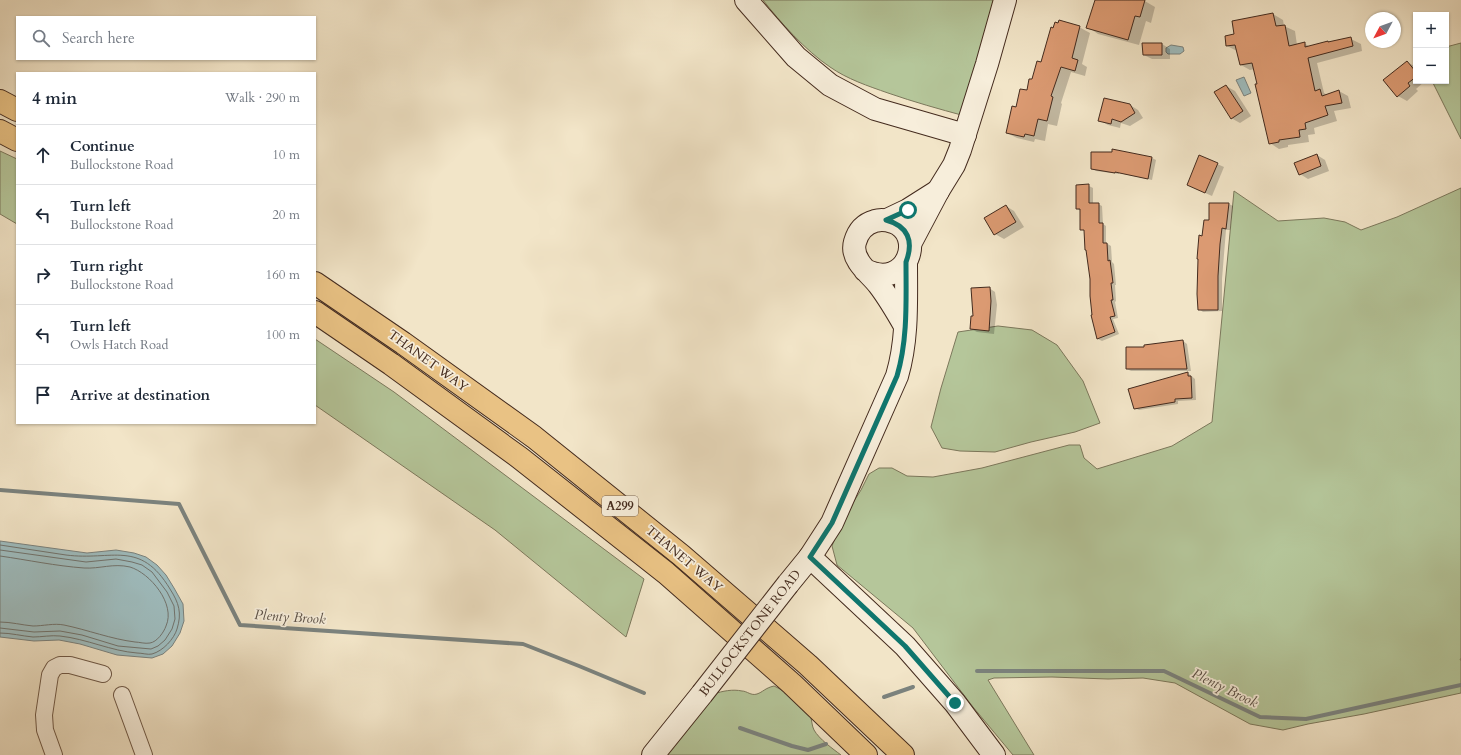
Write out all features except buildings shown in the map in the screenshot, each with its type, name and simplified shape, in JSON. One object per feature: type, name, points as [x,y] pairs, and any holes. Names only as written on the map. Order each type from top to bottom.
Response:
[{"type":"highway","points":[[0,101],[16,109]]},
{"type":"highway","points":[[0,131],[16,139]]},
{"type":"highway","name":"THANET WAY","points":[[316,284],[403,342],[534,437],[669,545],[808,665],[903,755]]},
{"type":"highway","name":"THANET WAY","points":[[316,313],[391,364],[520,458],[666,573],[792,684],[866,755]]},
{"type":"street","points":[[746,0],[796,57],[830,86],[875,109],[965,135]]},
{"type":"street","name":"BULLOCKSTONE ROAD","points":[[866,270],[883,276],[896,271],[908,253],[938,190],[954,164],[965,135],[1005,0]]},
{"type":"street","name":"BULLOCKSTONE ROAD","points":[[886,220],[908,210],[938,190]]},
{"type":"street","name":"BULLOCKSTONE ROAD","points":[[652,755],[810,557],[832,523],[897,376],[902,359],[905,326],[908,235],[895,222],[878,220],[869,222],[856,236],[854,245],[855,254],[859,263],[892,302],[905,326]]},
{"type":"street","points":[[810,557],[905,646],[955,703],[994,755]]},
{"type":"street","points":[[54,755],[45,730],[44,715],[50,675],[54,668],[60,665],[70,664],[102,674]]},
{"type":"street","points":[[122,695],[144,755]]},
{"type":"green space","points":[[763,0],[1003,0],[965,116],[888,93],[843,75],[803,45],[777,18]]},
{"type":"green space","points":[[1461,43],[1461,139],[1434,84],[1449,84],[1449,46]]},
{"type":"green space","points":[[0,151],[16,159],[16,223],[0,214]]},
{"type":"green space","points":[[1461,188],[1461,693],[1283,730],[1250,724],[1175,683],[1143,678],[994,678],[988,680],[1034,755],[1013,755],[973,707],[913,628],[837,565],[832,546],[842,520],[869,474],[879,468],[892,468],[907,476],[933,477],[982,468],[1069,445],[1080,445],[1084,458],[1097,469],[1172,446],[1212,422],[1234,191],[1278,221],[1324,218],[1345,222],[1361,230],[1397,217]]},
{"type":"green space","points":[[998,326],[1032,330],[1057,345],[1083,381],[1100,423],[1075,432],[995,452],[960,451],[942,448],[931,427],[958,332]]},
{"type":"green space","points":[[316,340],[394,392],[644,579],[626,637],[495,530],[316,406]]},
{"type":"green space","points":[[774,686],[790,695],[800,703],[811,718],[813,728],[819,737],[841,755],[657,755],[714,694],[735,690],[755,694]]},
{"type":"water","points":[[1171,45],[1183,47],[1184,51],[1180,54],[1168,54],[1166,52],[1166,48]]},
{"type":"water","points":[[1244,77],[1251,93],[1244,96],[1236,80]]},
{"type":"water","points":[[0,541],[87,553],[116,550],[146,557],[157,565],[166,575],[183,604],[184,621],[180,633],[172,646],[163,654],[152,658],[117,655],[80,644],[59,640],[34,641],[0,637]]},
{"type":"waterway","name":"Plenty Brook","points":[[0,490],[179,504],[240,625],[523,644],[644,693]]},
{"type":"waterway","name":"Plenty Brook","points":[[977,671],[1164,671],[1260,717],[1306,719],[1461,685]]},
{"type":"waterway","name":"Plenty Brook","points":[[884,697],[913,687]]},
{"type":"waterway","name":"Plenty Brook","points":[[740,728],[808,750],[826,744]]},
{"type":"route","points":[[908,210],[886,220],[895,222],[902,228],[908,235],[910,244],[910,253],[906,262],[904,343],[902,359],[897,376],[832,523],[810,557],[905,646],[955,703]]}]
